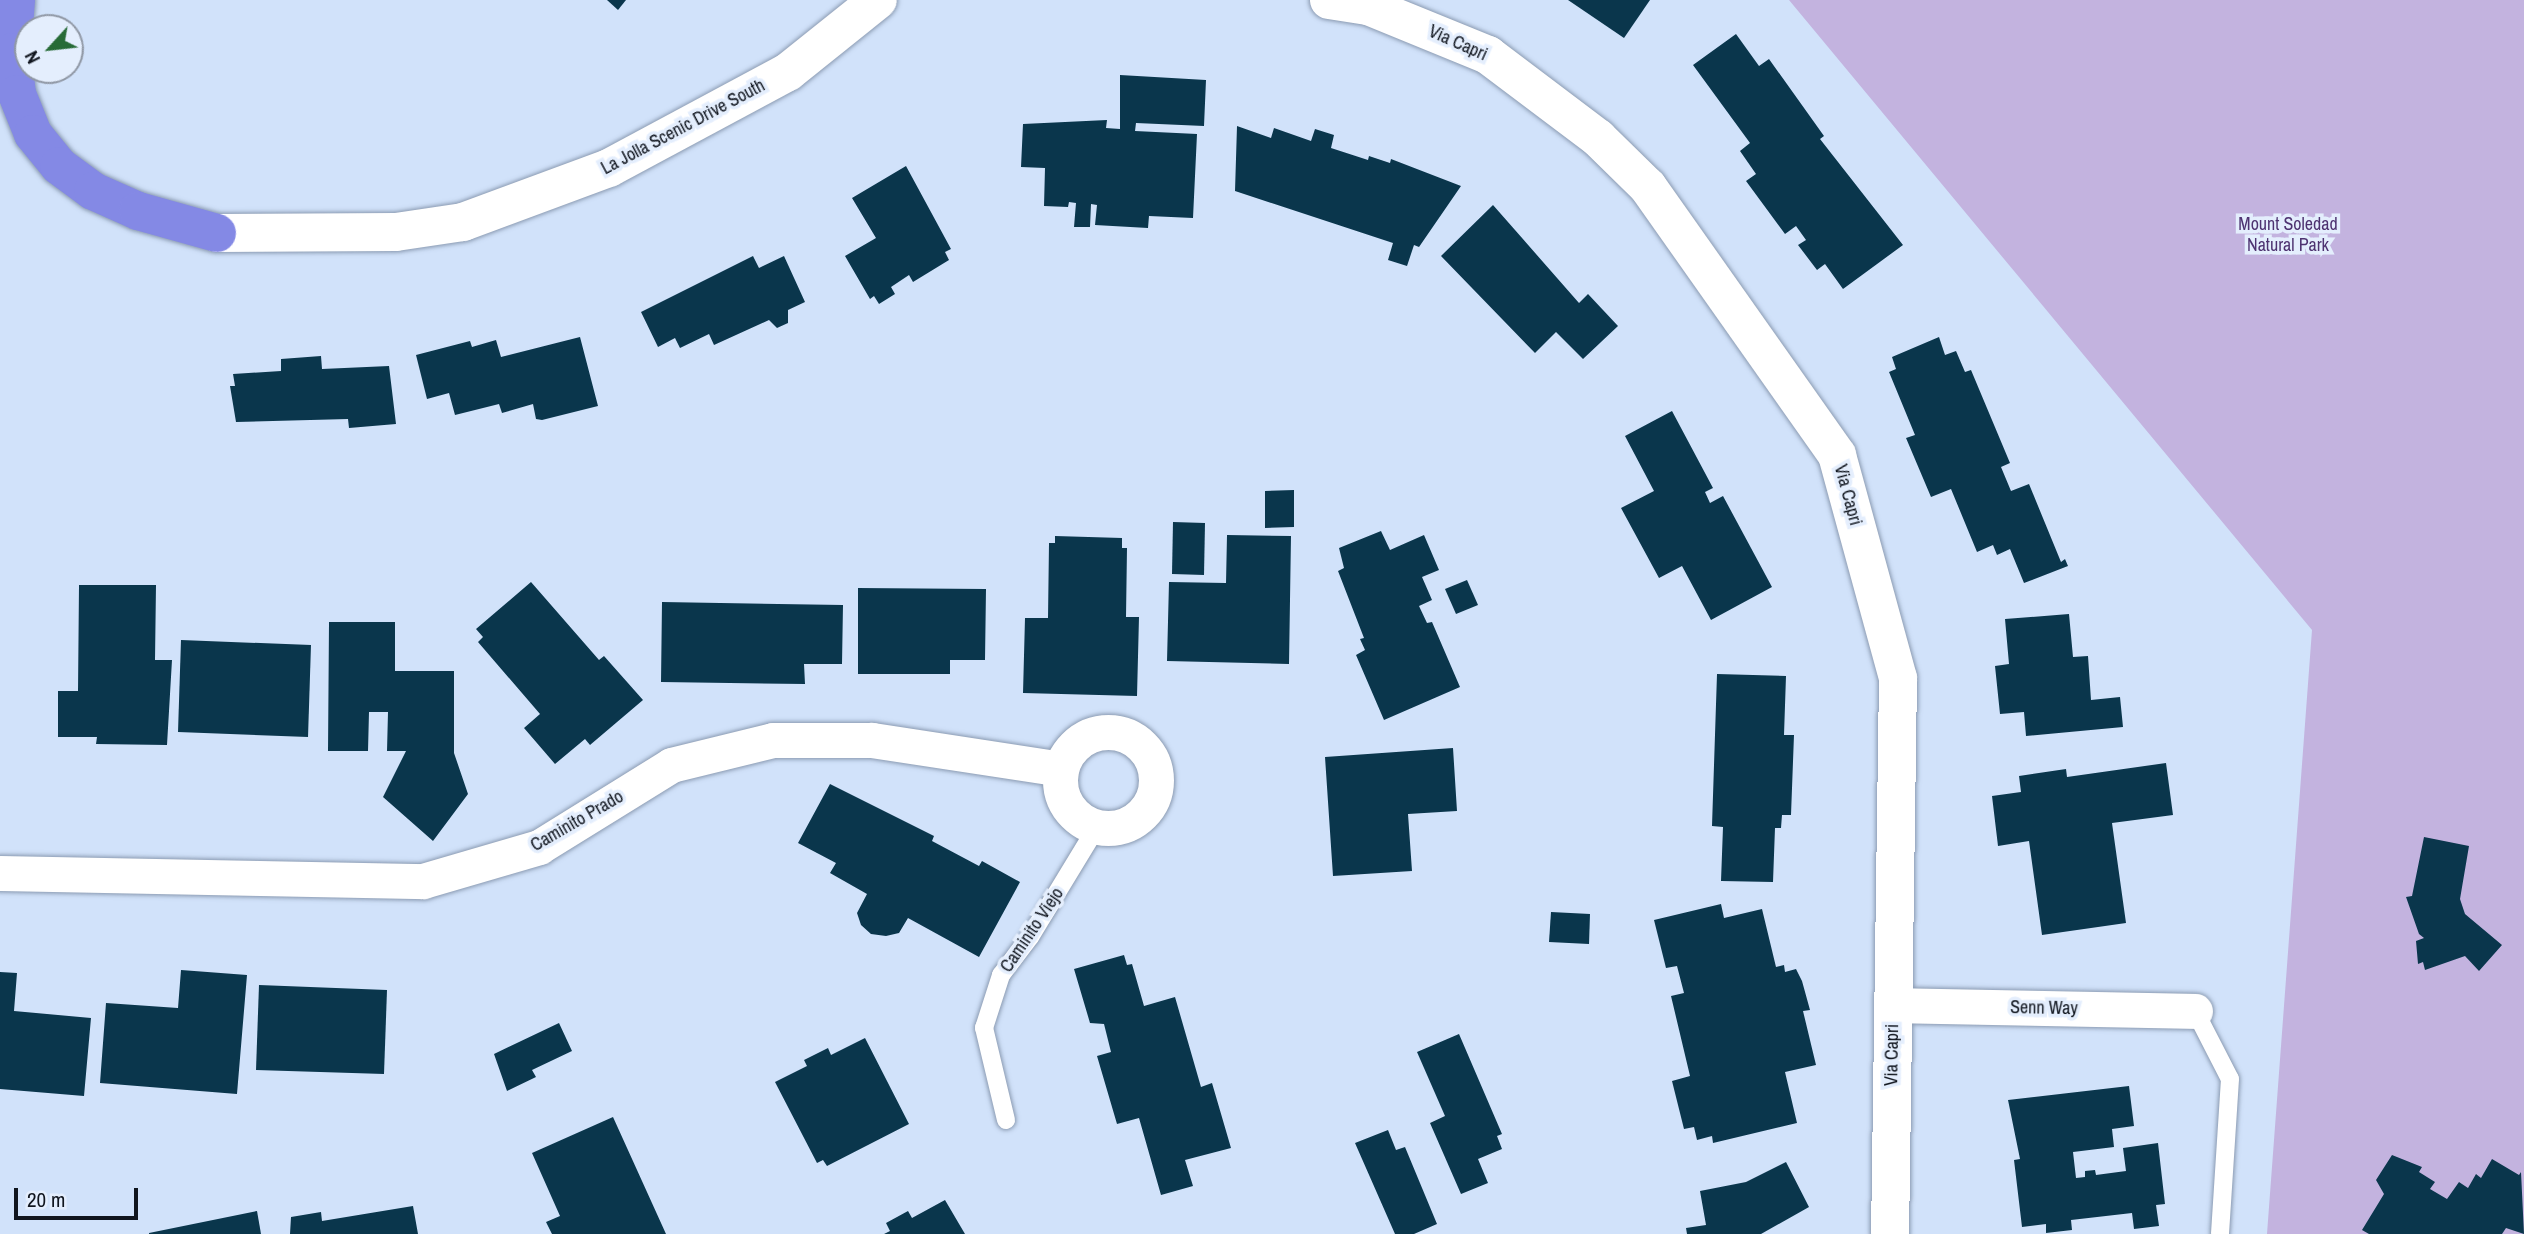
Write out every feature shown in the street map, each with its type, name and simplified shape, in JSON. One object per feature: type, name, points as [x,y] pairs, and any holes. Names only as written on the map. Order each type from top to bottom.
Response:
[{"type":"highway","points":[[16,0],[12,52],[17,94],[33,134],[59,166],[93,191],[138,211],[217,233]]},
{"type":"street","name":"La Jolla Scenic Drive South","points":[[217,233],[396,232],[463,222],[609,167],[788,72],[878,0]]},
{"type":"street","name":"Via Capri","points":[[1329,0],[1368,6],[1488,55],[1598,138],[1648,187],[1837,455],[1898,678],[1891,1234]]},
{"type":"street","points":[[1103,732],[1132,738],[1148,754],[1156,775],[1149,804],[1127,824],[1097,827],[1068,805],[1060,784],[1061,769],[1076,744],[1103,732]]},
{"type":"street","name":"Caminito Prado","points":[[0,873],[423,881],[539,847],[671,765],[774,740],[872,740],[1061,769]]},
{"type":"street","name":"Senn Way","points":[[1892,1006],[2195,1011]]},
{"type":"lane","name":"Caminito Viejo","points":[[1006,1120],[984,1028],[1001,975],[1030,937],[1097,827]]},
{"type":"lane","points":[[2195,1011],[2230,1079],[2220,1234]]},
{"type":"green space","name":"Mount Soledad Natural Park","points":[[1789,0],[2524,0],[2524,1234],[2267,1234],[2312,630]]},
{"type":"building","points":[[607,0],[626,0],[618,10]]},
{"type":"building","points":[[1568,0],[1650,0],[1624,38]]},
{"type":"building","points":[[1736,34],[1759,66],[1769,59],[1824,136],[1820,139],[1903,245],[1843,289],[1825,264],[1817,270],[1798,245],[1806,240],[1796,226],[1785,234],[1746,181],[1756,174],[1740,151],[1750,143],[1693,65]]},
{"type":"building","points":[[1120,75],[1206,80],[1204,126],[1136,123],[1135,131],[1197,134],[1193,218],[1149,216],[1148,228],[1095,225],[1097,205],[1091,204],[1090,227],[1074,227],[1076,203],[1069,202],[1068,207],[1044,206],[1045,168],[1021,167],[1023,124],[1107,120],[1106,128],[1120,129]]},
{"type":"building","points":[[1237,126],[1271,138],[1274,128],[1311,141],[1315,129],[1334,135],[1331,148],[1368,160],[1369,156],[1390,163],[1391,159],[1461,186],[1419,247],[1414,245],[1407,266],[1388,260],[1393,243],[1235,191]]},
{"type":"building","points":[[906,166],[951,249],[945,252],[949,260],[913,282],[909,275],[891,287],[895,294],[879,304],[874,296],[870,299],[845,256],[876,238],[852,198]]},
{"type":"building","points":[[1493,205],[1579,303],[1588,294],[1618,326],[1583,359],[1556,332],[1535,353],[1441,256]]},
{"type":"building","points":[[753,256],[759,268],[784,256],[805,302],[788,310],[788,323],[777,328],[769,320],[714,345],[709,334],[680,348],[675,338],[658,347],[641,312]]},
{"type":"building","points":[[580,337],[598,406],[542,420],[536,419],[533,404],[502,413],[499,404],[455,415],[449,393],[427,399],[416,355],[470,341],[472,347],[496,340],[501,357]]},
{"type":"building","points":[[1939,337],[1945,355],[1956,351],[1965,372],[1971,370],[2010,463],[2001,467],[2011,491],[2029,484],[2061,562],[2065,559],[2068,566],[2024,583],[2010,549],[1997,555],[1993,545],[1977,552],[1951,489],[1931,497],[1906,438],[1915,435],[1889,372],[1896,369],[1892,357]]},
{"type":"building","points":[[321,356],[322,369],[389,366],[396,424],[349,428],[348,419],[236,422],[230,386],[235,386],[233,374],[281,371],[281,359]]},
{"type":"building","points":[[1672,411],[1713,488],[1705,492],[1710,503],[1723,496],[1772,587],[1711,620],[1682,566],[1659,578],[1621,508],[1654,491],[1625,436]]},
{"type":"building","points":[[1294,490],[1294,527],[1265,528],[1265,491]]},
{"type":"building","points":[[1173,522],[1205,523],[1204,575],[1172,574]]},
{"type":"building","points":[[1381,531],[1390,550],[1424,535],[1439,570],[1422,577],[1432,600],[1419,606],[1427,623],[1432,622],[1460,687],[1384,720],[1356,655],[1365,650],[1360,639],[1364,638],[1338,571],[1344,568],[1339,548]]},
{"type":"building","points":[[1227,535],[1291,536],[1289,664],[1167,661],[1169,582],[1226,583]]},
{"type":"building","points":[[1055,536],[1122,538],[1122,548],[1127,548],[1126,617],[1139,617],[1137,696],[1023,693],[1025,618],[1048,618],[1049,543],[1055,543]]},
{"type":"building","points":[[1467,580],[1478,605],[1456,614],[1445,589]]},
{"type":"building","points":[[531,582],[599,660],[604,656],[643,700],[590,745],[585,739],[555,764],[524,728],[540,714],[478,642],[483,637],[476,629]]},
{"type":"building","points":[[79,585],[156,585],[155,660],[172,660],[167,745],[96,744],[97,737],[58,737],[58,691],[78,691]]},
{"type":"building","points":[[858,588],[986,589],[985,660],[950,660],[950,674],[858,674]]},
{"type":"building","points":[[662,602],[843,605],[842,664],[804,664],[805,684],[661,682]]},
{"type":"building","points":[[2069,614],[2073,657],[2088,656],[2091,700],[2120,697],[2123,727],[2026,736],[2024,712],[2000,714],[1995,666],[2009,664],[2005,619]]},
{"type":"building","points":[[329,622],[395,622],[395,671],[454,671],[454,753],[468,794],[433,841],[383,797],[406,751],[387,751],[388,712],[369,712],[368,751],[328,751]]},
{"type":"building","points":[[181,640],[311,645],[308,737],[178,732]]},
{"type":"building","points":[[1717,674],[1786,676],[1784,735],[1794,735],[1791,815],[1782,815],[1781,828],[1775,828],[1773,882],[1721,881],[1723,827],[1712,826]]},
{"type":"building","points":[[1453,748],[1457,811],[1408,814],[1412,871],[1333,876],[1325,757]]},
{"type":"building","points":[[2166,763],[2173,815],[2112,823],[2126,923],[2042,935],[2029,841],[1998,846],[1992,796],[2021,792],[2019,776],[2066,769],[2067,777]]},
{"type":"building","points":[[830,784],[934,836],[932,841],[979,866],[982,861],[1020,882],[979,957],[908,918],[899,933],[886,936],[871,934],[861,925],[857,913],[867,894],[830,873],[836,863],[798,843]]},
{"type":"building","points":[[2424,837],[2469,846],[2460,899],[2465,914],[2502,945],[2479,971],[2465,956],[2425,970],[2423,962],[2418,964],[2416,941],[2424,938],[2419,934],[2406,897],[2412,896]]},
{"type":"building","points":[[1721,904],[1724,918],[1762,909],[1776,967],[1784,965],[1785,972],[1796,969],[1802,981],[1810,1010],[1803,1011],[1816,1065],[1785,1072],[1797,1123],[1713,1143],[1712,1136],[1697,1140],[1694,1127],[1684,1129],[1672,1081],[1690,1076],[1671,996],[1684,993],[1677,966],[1666,968],[1654,920]]},
{"type":"building","points":[[1551,912],[1590,914],[1589,944],[1549,942]]},
{"type":"building","points":[[1124,955],[1127,965],[1132,964],[1144,1006],[1175,997],[1201,1087],[1212,1083],[1231,1148],[1185,1160],[1193,1186],[1161,1195],[1139,1118],[1117,1124],[1097,1056],[1111,1052],[1104,1024],[1090,1023],[1074,969]]},
{"type":"building","points":[[181,970],[247,975],[237,1094],[100,1083],[106,1003],[178,1008]]},
{"type":"building","points":[[0,972],[17,973],[14,1011],[91,1018],[84,1096],[0,1089]]},
{"type":"building","points":[[259,985],[387,990],[384,1074],[256,1070]]},
{"type":"building","points":[[559,1023],[572,1051],[532,1070],[536,1077],[507,1091],[494,1054]]},
{"type":"building","points":[[1459,1034],[1502,1134],[1497,1136],[1502,1149],[1478,1159],[1488,1183],[1461,1194],[1430,1123],[1445,1116],[1417,1052]]},
{"type":"building","points":[[865,1038],[909,1124],[827,1166],[823,1160],[817,1163],[775,1082],[807,1066],[804,1060],[828,1048],[831,1055]]},
{"type":"building","points":[[2129,1086],[2134,1126],[2112,1129],[2114,1147],[2073,1152],[2076,1178],[2085,1177],[2085,1171],[2095,1170],[2096,1175],[2126,1171],[2123,1148],[2158,1143],[2165,1204],[2156,1205],[2159,1226],[2134,1229],[2132,1213],[2071,1220],[2072,1230],[2046,1233],[2046,1224],[2022,1227],[2014,1160],[2020,1159],[2008,1100]]},
{"type":"building","points":[[613,1117],[666,1234],[552,1234],[546,1222],[560,1216],[532,1153]]},
{"type":"building","points":[[1388,1130],[1396,1150],[1405,1147],[1437,1224],[1414,1234],[1395,1234],[1355,1143]]},
{"type":"building","points":[[2392,1155],[2422,1167],[2419,1172],[2435,1182],[2430,1189],[2447,1199],[2459,1182],[2468,1188],[2476,1174],[2481,1178],[2492,1159],[2519,1175],[2521,1172],[2524,1234],[2506,1228],[2502,1234],[2369,1234],[2362,1230],[2384,1194],[2376,1180]]},
{"type":"building","points":[[1786,1162],[1809,1207],[1761,1234],[1687,1234],[1686,1228],[1706,1225],[1700,1191],[1746,1182]]},
{"type":"building","points":[[945,1200],[965,1234],[884,1234],[890,1231],[886,1223],[908,1211],[912,1218]]},
{"type":"building","points":[[413,1206],[418,1234],[290,1234],[291,1217],[321,1212],[322,1221]]},
{"type":"building","points":[[257,1211],[261,1234],[149,1234],[149,1233]]}]
